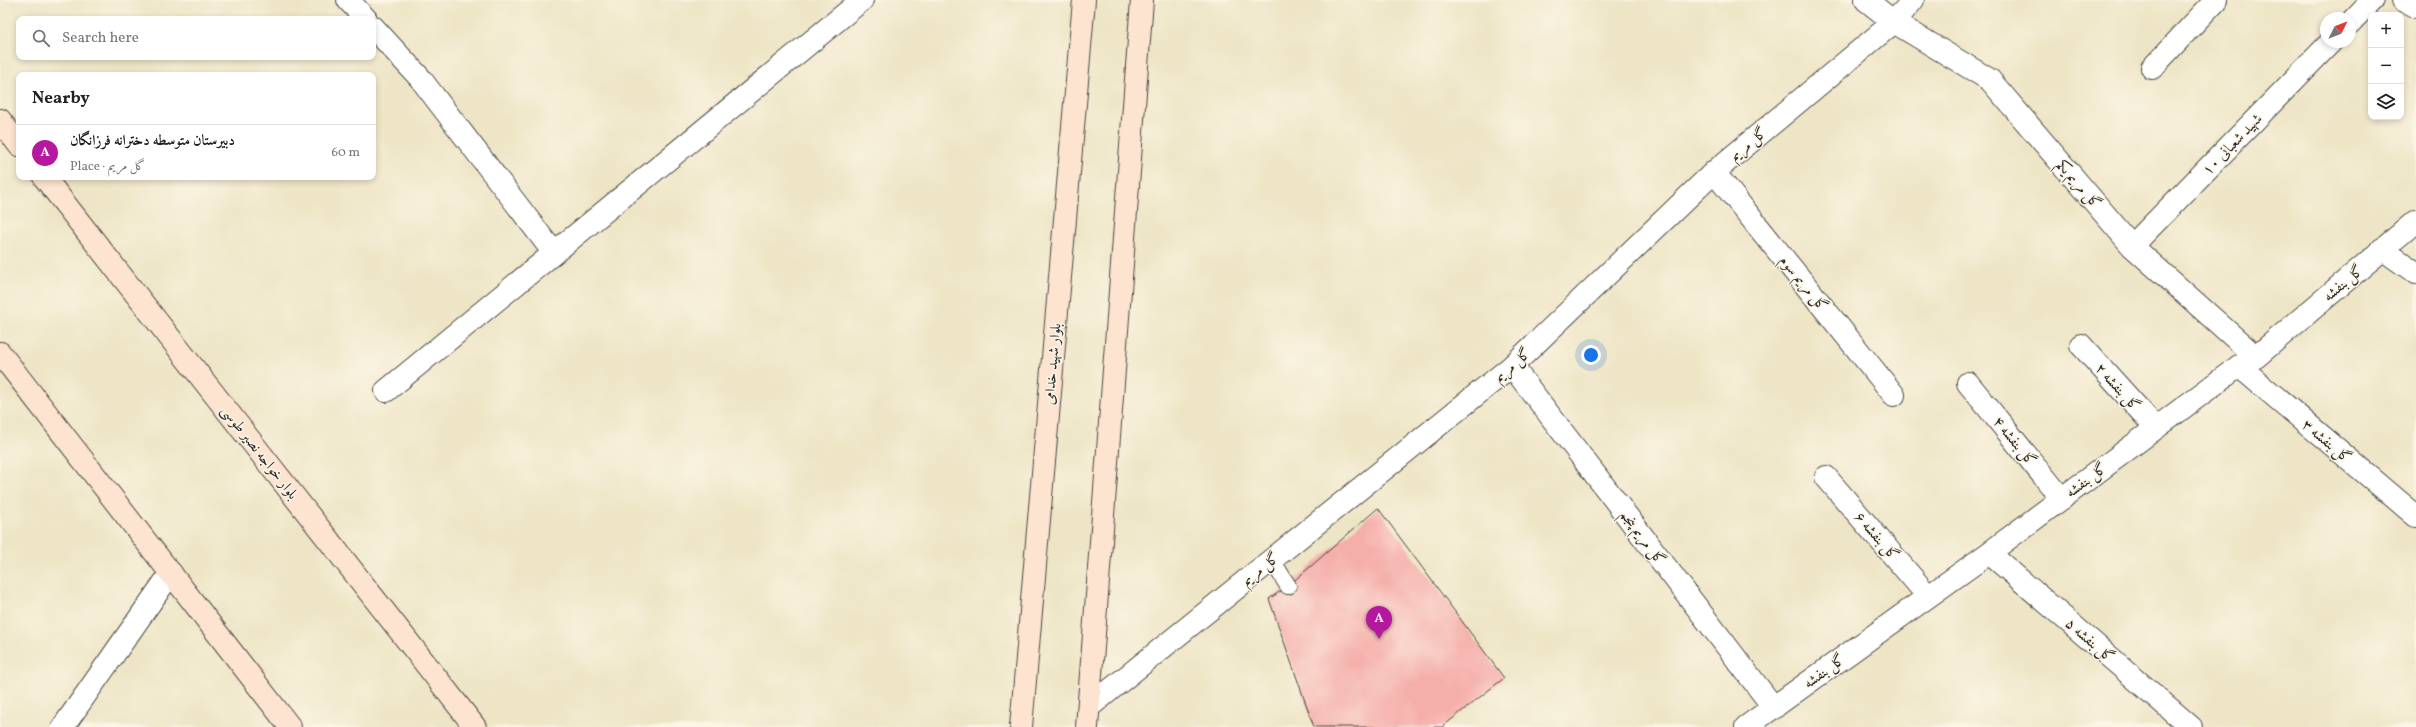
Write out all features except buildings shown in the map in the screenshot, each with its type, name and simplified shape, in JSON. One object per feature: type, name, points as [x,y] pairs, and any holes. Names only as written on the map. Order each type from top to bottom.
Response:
[{"type":"main road","name":"بلوار شهید خدامی","points":[[1021,727],[1084,0]]},
{"type":"main road","points":[[1088,717],[1142,0]]},
{"type":"main road","points":[[0,120],[16,140]]},
{"type":"main road","name":"بلوار خواجه نصیر طوسی","points":[[46,180],[475,727]]},
{"type":"main road","points":[[0,353],[290,727]]},
{"type":"street","points":[[348,0],[363,16]]},
{"type":"street","points":[[386,391],[862,0]]},
{"type":"street","name":"گل مریم یکم","points":[[1866,0],[1894,22],[1990,80],[2132,246],[2247,362]]},
{"type":"street","name":"گل مریم","points":[[1088,717],[1272,560],[1512,366],[1714,172],[1894,22],[1913,0]]},
{"type":"street","points":[[2152,68],[2216,0]]},
{"type":"street","points":[[2356,17],[2372,0]]},
{"type":"street","points":[[2403,0],[2416,8]]},
{"type":"street","points":[[376,30],[420,78],[554,253]]},
{"type":"street","name":"شهید شعبانی ۱۰","points":[[2132,246],[2325,48]]},
{"type":"street","name":"گل مریم سوم","points":[[1714,172],[1894,394]]},
{"type":"street","name":"گل بنفشه","points":[[1746,727],[1989,553],[2247,362],[2416,221]]},
{"type":"street","points":[[2382,250],[2416,273]]},
{"type":"street","name":"گل بنفشه ۲","points":[[2081,345],[2156,428]]},
{"type":"street","name":"گل بنفشه ۳","points":[[2247,362],[2416,516]]},
{"type":"street","name":"گل مریم پنجم","points":[[1512,366],[1774,708]]},
{"type":"street","name":"گل بنفشه ۴","points":[[1968,383],[2062,499]]},
{"type":"street","name":"گل بنفشه ۶","points":[[1826,477],[1928,596]]},
{"type":"street","name":"گل بنفشه ۵","points":[[1989,553],[2191,727]]},
{"type":"street","points":[[63,727],[171,573]]},
{"type":"lane","points":[[1272,560],[1288,586]]},
{"type":"place","name":"دبیرستان متوسطه دخترانه فرزانگان","points":[[1379,639]]}]
